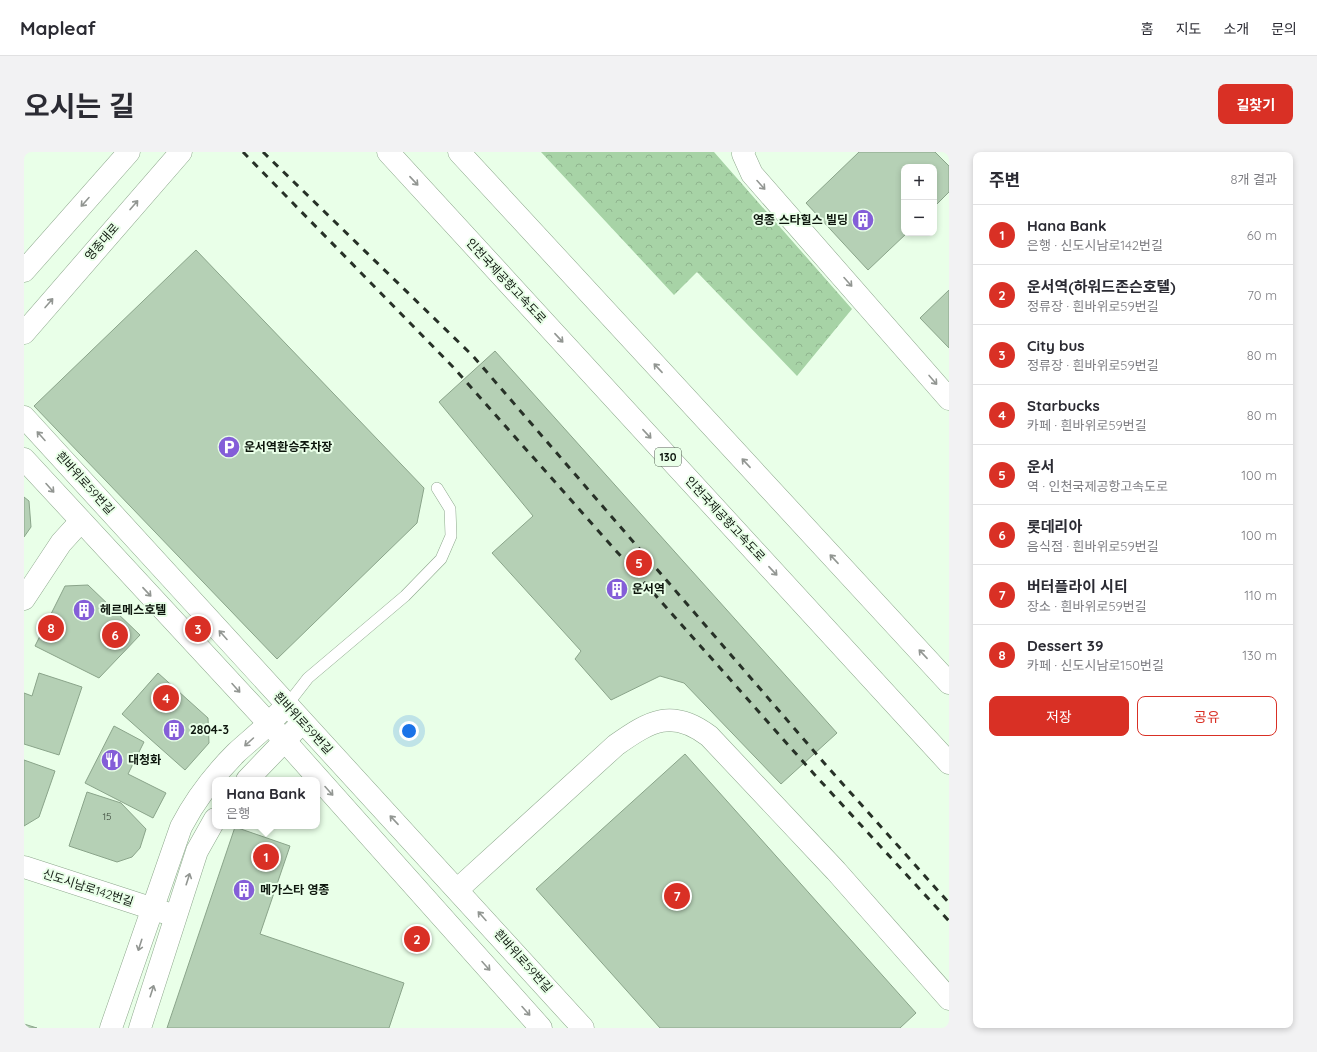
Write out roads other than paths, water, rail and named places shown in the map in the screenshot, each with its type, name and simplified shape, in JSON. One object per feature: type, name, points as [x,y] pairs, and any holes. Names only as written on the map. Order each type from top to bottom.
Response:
[{"type":"main road","points":[[24,271],[130,152]]},
{"type":"main road","name":"영종대로","points":[[24,333],[181,152]]},
{"type":"main road","name":"인천국제공항고속도로","points":[[388,152],[949,763]]},
{"type":"main road","points":[[459,152],[949,683]]},
{"type":"main road","points":[[744,152],[743,154],[752,174],[949,399]]},
{"type":"main road","name":"흰바위로59번길","points":[[24,417],[287,705],[458,889],[583,1028]]},
{"type":"main road","name":"흰바위로59번길","points":[[24,459],[318,777]]},
{"type":"main road","points":[[24,599],[61,543],[81,521]]},
{"type":"main road","points":[[215,777],[236,754],[269,724],[287,705]]},
{"type":"main road","points":[[458,889],[616,745],[641,727],[670,719],[684,722],[697,727],[709,736],[836,871],[949,999]]},
{"type":"main road","points":[[250,777],[302,721]]},
{"type":"main road","name":"흰바위로59번길","points":[[320,779],[541,1028]]},
{"type":"main road","points":[[112,1028],[181,827],[191,807],[212,780]]},
{"type":"main road","points":[[140,1028],[197,851],[212,824]]},
{"type":"main road","name":"신도시남로142번길","points":[[24,866],[176,917]]},
{"type":"lane","points":[[287,705],[308,678],[406,596],[441,559],[451,536],[450,509],[437,488]]},
{"type":"railway","points":[[243,152],[453,367],[814,774],[949,921]]},
{"type":"railway","points":[[263,152],[473,356],[825,764],[949,903]]},
{"type":"place","name":"영종 스타힐스 빌딩","points":[[863,220]]},
{"type":"place","name":"운서역환승주차장","points":[[229,447]]},
{"type":"place","name":"운서","points":[[639,563]]},
{"type":"place","name":"운서역","points":[[617,589]]},
{"type":"place","name":"헤르메스호텔","points":[[84,610]]},
{"type":"place","name":"Dessert 39","points":[[51,628]]},
{"type":"place","name":"City bus","points":[[198,629]]},
{"type":"place","name":"롯데리아","points":[[115,635]]},
{"type":"place","name":"Starbucks","points":[[166,698]]},
{"type":"place","name":"2804-3","points":[[174,730]]},
{"type":"place","name":"대청화","points":[[112,760]]},
{"type":"place","name":"Hana Bank","points":[[266,857]]},
{"type":"place","name":"메가스타 영종","points":[[244,890]]},
{"type":"place","name":"버터플라이 시티","points":[[677,896]]},
{"type":"place","name":"운서역(하워드존슨호텔)","points":[[417,939]]}]
